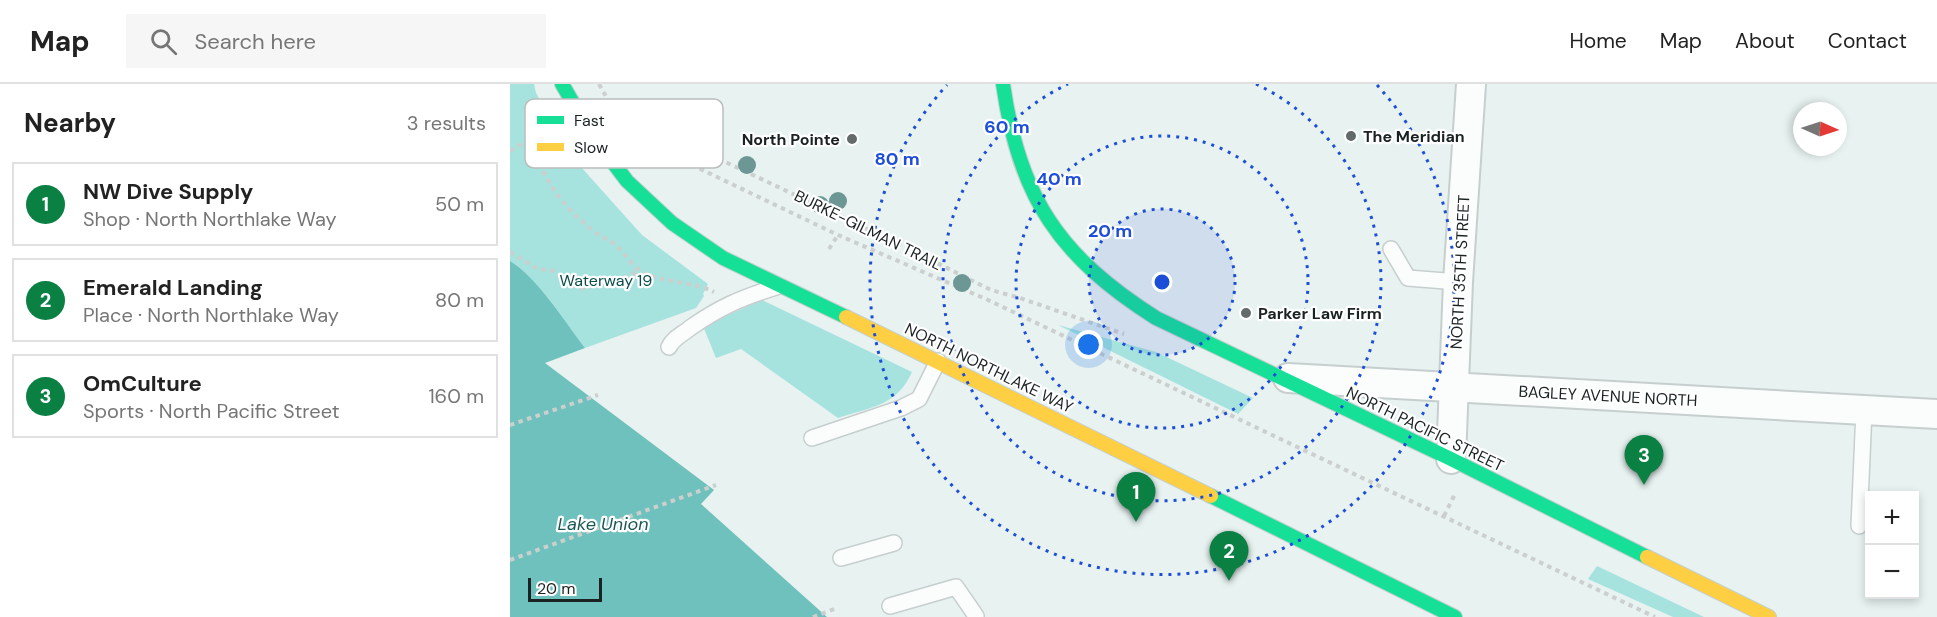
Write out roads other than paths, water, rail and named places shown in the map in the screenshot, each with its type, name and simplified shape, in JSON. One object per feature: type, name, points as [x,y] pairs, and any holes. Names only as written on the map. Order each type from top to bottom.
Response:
[{"type":"street","name":"NORTH NORTHLAKE WAY","points":[[562,84],[570,99]]},
{"type":"street","name":"NORTH PACIFIC STREET","points":[[1003,84],[1006,113],[1020,165],[1044,214],[1076,257],[1113,291],[1134,305],[1280,378],[1451,459],[1769,617]]},
{"type":"street","name":"NORTH 35TH STREET","points":[[1451,459],[1458,282],[1471,84]]},
{"type":"street","name":"NORTH NORTHLAKE WAY","points":[[616,168],[649,203],[697,242],[723,258],[938,361],[1455,617]]},
{"type":"street","name":"BAGLEY AVENUE NORTH","points":[[1280,378],[1937,414]]},
{"type":"lane","points":[[1390,249],[1408,278],[1458,282]]},
{"type":"lane","points":[[669,347],[674,340],[706,316],[745,297],[779,286]]},
{"type":"lane","points":[[812,438],[901,408],[919,399],[938,361]]},
{"type":"lane","points":[[1859,526],[1864,410]]},
{"type":"lane","points":[[841,558],[894,543]]},
{"type":"lane","points":[[890,606],[956,586],[976,616]]},
{"type":"water","name":"Lake Union","points":[[510,261],[530,277],[585,348],[545,363],[714,490],[701,504],[827,617],[510,617]]},
{"type":"place","name":"The Meridian","points":[[1351,136]]},
{"type":"place","name":"North Pointe","points":[[852,139]]},
{"type":"place","name":"Parker Law Firm","points":[[1246,313]]},
{"type":"place","name":"OmCulture","points":[[1644,485]]},
{"type":"place","name":"NW Dive Supply","points":[[1136,522]]},
{"type":"place","name":"Emerald Landing","points":[[1229,581]]},
{"type":"park label","name":"Waterway 19","points":[[606,280]]}]
